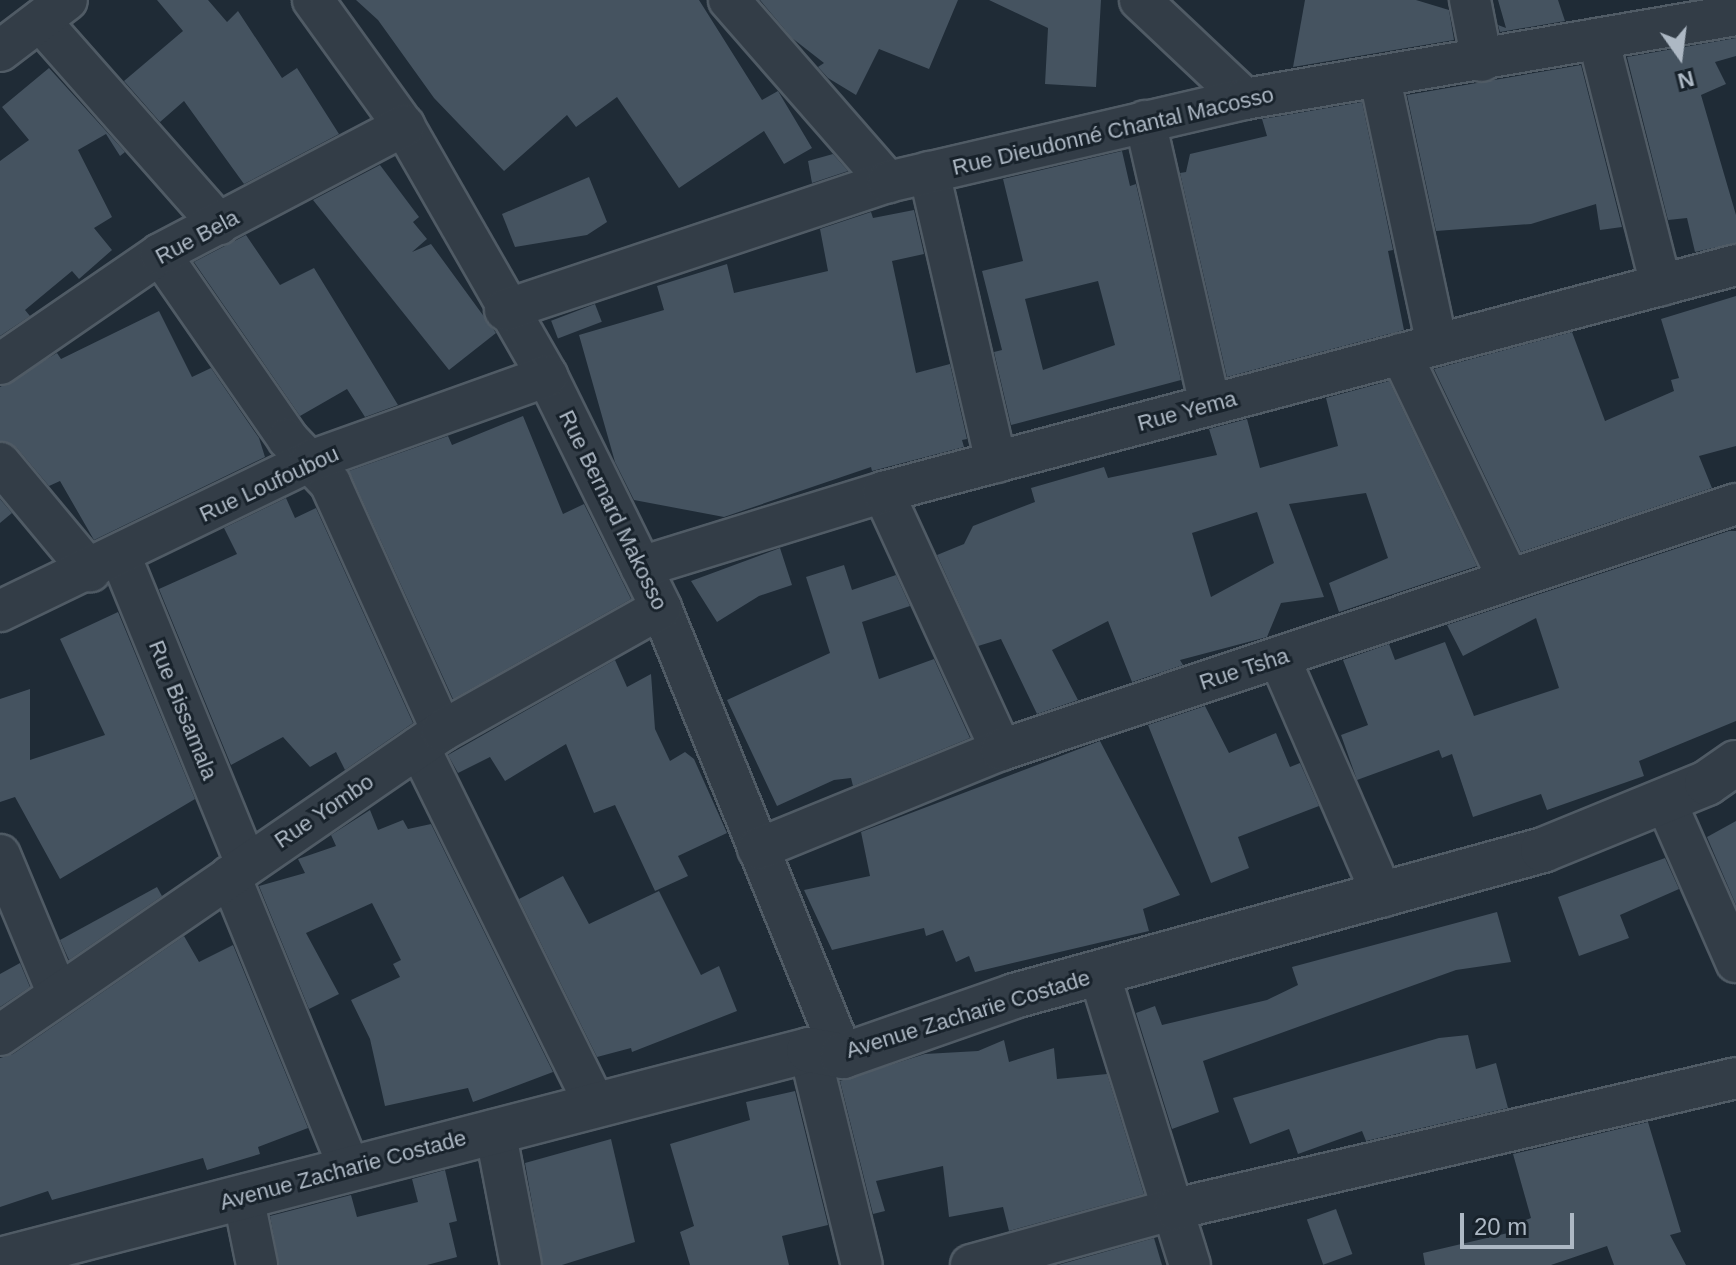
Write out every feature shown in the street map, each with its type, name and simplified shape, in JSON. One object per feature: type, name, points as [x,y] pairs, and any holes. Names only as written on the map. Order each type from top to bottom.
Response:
[{"type":"street","name":"Rue Bernard Makosso","points":[[313,0],[404,126],[505,310],[547,376],[661,608],[758,849],[826,1053],[862,1265]]},
{"type":"street","points":[[729,0],[888,182]]},
{"type":"street","points":[[1140,0],[1245,99]]},
{"type":"street","points":[[1470,0],[1482,61]]},
{"type":"street","points":[[0,51],[54,10],[219,224]]},
{"type":"street","name":"Rue Dieudonné Chantal Macosso","points":[[505,310],[888,182],[929,172],[1245,99],[1599,42],[1736,15]]},
{"type":"street","points":[[1599,42],[1661,285]]},
{"type":"street","points":[[1380,79],[1419,349],[1509,580]]},
{"type":"street","points":[[1145,121],[1210,405]]},
{"type":"street","name":"Rue Bela","points":[[0,364],[160,254],[404,126]]},
{"type":"street","points":[[929,172],[996,462]]},
{"type":"street","points":[[160,254],[288,439],[330,483],[430,739],[595,1104]]},
{"type":"street","name":"Rue Yema","points":[[641,567],[883,492],[1736,265]]},
{"type":"street","name":"Rue Loufoubou","points":[[0,611],[105,563],[310,461],[547,376]]},
{"type":"street","name":"Rue Bissamala","points":[[0,463],[105,563],[238,870],[349,1168]]},
{"type":"street","points":[[883,492],[1001,750]]},
{"type":"street","name":"Rue Tsha","points":[[758,849],[1001,750],[1736,504]]},
{"type":"street","name":"Rue Yombo","points":[[0,1035],[57,992],[430,739],[661,608]]},
{"type":"street","points":[[1279,657],[1383,896]]},
{"type":"street","name":"Avenue Zacharie Costade","points":[[0,1260],[595,1104],[826,1053],[1014,996],[1383,896],[1543,850],[1707,783],[1736,763]]},
{"type":"street","points":[[1665,800],[1736,962]]},
{"type":"street","points":[[0,855],[57,992]]},
{"type":"street","points":[[1099,973],[1190,1265]]},
{"type":"street","points":[[971,1265],[1175,1209],[1736,1078]]},
{"type":"street","points":[[495,1130],[521,1265]]},
{"type":"street","points":[[243,1196],[257,1265]]},
{"type":"building","points":[[157,0],[208,0],[227,22],[238,11],[282,78],[297,68],[339,134],[244,184],[184,101],[160,122],[124,81],[183,31]]},
{"type":"building","points":[[356,0],[699,0],[762,100],[778,91],[812,148],[784,164],[764,131],[679,188],[617,97],[576,127],[567,115],[504,171],[434,98],[378,20]]},
{"type":"building","points":[[760,0],[958,0],[929,69],[879,49],[856,95],[828,78],[818,67],[824,63],[792,38]]},
{"type":"building","points":[[989,0],[1101,0],[1096,87],[1045,84],[1048,28]]},
{"type":"building","points":[[1305,0],[1416,0],[1449,10],[1454,40],[1293,67]]},
{"type":"building","points":[[1498,0],[1558,0],[1565,21],[1500,32],[1498,25],[1506,28]]},
{"type":"building","points":[[1736,38],[1736,56],[1715,62],[1726,84],[1701,95],[1736,215],[1736,243],[1695,252],[1687,218],[1668,220],[1627,57]]},
{"type":"building","points":[[1581,65],[1622,227],[1600,230],[1596,204],[1531,224],[1436,231],[1407,95]]},
{"type":"building","points":[[49,68],[125,152],[120,156],[106,134],[78,150],[112,217],[94,228],[112,250],[79,279],[72,271],[25,310],[30,316],[0,336],[0,161],[29,140],[2,107]]},
{"type":"building","points":[[1362,102],[1393,250],[1388,251],[1404,330],[1227,377],[1180,173],[1186,172],[1190,154],[1267,136],[1262,119]]},
{"type":"building","points":[[1122,151],[1130,186],[1136,184],[1181,380],[1011,425],[994,352],[1002,350],[982,271],[1023,261],[1003,179]],"holes":[[[1098,281],[1115,345],[1043,370],[1025,299]]]},
{"type":"building","points":[[833,154],[848,171],[812,183],[808,161]]},
{"type":"building","points":[[380,165],[419,217],[413,222],[427,239],[412,252],[431,244],[496,333],[449,370],[313,200]]},
{"type":"building","points":[[589,177],[607,222],[587,235],[515,247],[502,214]]},
{"type":"building","points":[[914,210],[924,254],[892,261],[916,373],[950,364],[967,439],[962,440],[964,447],[872,471],[871,467],[724,517],[634,500],[615,462],[579,335],[664,310],[657,286],[727,264],[734,293],[828,271],[820,229],[871,212],[873,218]]},
{"type":"building","points":[[246,235],[280,285],[314,268],[398,405],[365,417],[347,389],[300,416],[194,262]]},
{"type":"building","points":[[1736,296],[1736,446],[1699,456],[1712,488],[1521,552],[1434,369],[1572,332],[1605,421],[1674,391],[1671,380],[1679,378],[1661,319]]},
{"type":"building","points":[[595,304],[602,322],[558,339],[551,321]]},
{"type":"building","points":[[159,311],[192,377],[211,368],[259,438],[265,457],[94,540],[60,481],[49,486],[17,448],[0,441],[0,387],[57,353],[61,359]]},
{"type":"building","points":[[1389,381],[1477,566],[1339,612],[1329,583],[1388,558],[1366,493],[1289,504],[1324,597],[1281,603],[1267,637],[1180,660],[1183,665],[1132,682],[1108,621],[1052,650],[1078,700],[1037,714],[1001,639],[978,646],[937,555],[964,544],[973,526],[1035,502],[1031,488],[1104,467],[1108,478],[1217,455],[1209,429],[1247,419],[1260,468],[1338,446],[1326,398]],"holes":[[[1257,512],[1274,563],[1211,597],[1192,533]]]},
{"type":"building","points":[[523,416],[563,514],[584,504],[631,599],[453,699],[349,471],[448,436],[452,445]]},
{"type":"building","points":[[286,498],[295,518],[316,508],[413,723],[345,770],[336,752],[310,767],[283,737],[231,765],[159,589],[237,554],[224,528]]},
{"type":"building","points":[[0,499],[12,513],[0,523]]},
{"type":"building","points":[[1736,531],[1736,721],[1639,761],[1644,776],[1547,810],[1541,794],[1473,817],[1452,754],[1442,758],[1439,750],[1357,780],[1341,735],[1368,725],[1343,660],[1389,644],[1395,660],[1445,642],[1474,716],[1559,688],[1536,618],[1463,656],[1447,625]]},
{"type":"building","points":[[780,548],[792,585],[759,596],[717,622],[691,581]]},
{"type":"building","points":[[844,565],[852,590],[896,575],[910,606],[862,622],[879,679],[934,659],[970,738],[853,786],[851,778],[834,780],[777,806],[727,700],[830,653],[806,577]]},
{"type":"building","points":[[118,612],[195,799],[60,879],[15,797],[0,802],[0,699],[30,689],[30,760],[105,735],[60,639]]},
{"type":"building","points":[[615,660],[627,687],[651,674],[655,729],[670,761],[685,752],[694,759],[727,833],[678,856],[688,876],[655,891],[615,805],[594,813],[566,744],[505,781],[490,757],[458,773],[448,755]]},
{"type":"building","points":[[1205,706],[1229,753],[1276,733],[1290,767],[1300,763],[1319,806],[1238,837],[1249,868],[1211,883],[1148,725]]},
{"type":"building","points":[[1100,741],[1180,895],[1143,909],[1149,931],[975,972],[969,956],[956,962],[943,930],[926,936],[924,928],[832,950],[804,890],[870,876],[861,832]]},
{"type":"building","points":[[370,810],[378,830],[403,820],[408,829],[431,824],[553,1072],[473,1102],[468,1088],[385,1106],[370,1039],[351,1000],[400,977],[393,964],[401,960],[372,903],[306,933],[339,994],[309,1009],[259,886],[305,873],[298,859],[336,846],[331,835]]},
{"type":"building","points":[[1736,821],[1736,905],[1707,837]]},
{"type":"building","points":[[1665,858],[1679,889],[1620,915],[1629,938],[1579,956],[1558,897]]},
{"type":"building","points":[[563,876],[589,924],[659,891],[701,975],[719,966],[737,1011],[632,1052],[631,1048],[597,1057],[519,899]]},
{"type":"building","points":[[157,887],[162,896],[69,960],[60,940]]},
{"type":"building","points":[[1497,912],[1511,962],[1456,970],[1203,1061],[1219,1112],[1172,1129],[1136,1013],[1155,1006],[1162,1025],[1267,1000],[1298,985],[1292,967]]},
{"type":"building","points":[[184,936],[199,962],[233,945],[308,1128],[258,1147],[260,1154],[207,1170],[203,1158],[52,1200],[48,1191],[0,1207],[0,1058],[13,1054]]},
{"type":"building","points":[[20,963],[30,987],[0,1007],[0,974]]},
{"type":"building","points":[[1468,1035],[1476,1069],[1496,1063],[1508,1108],[1366,1141],[1362,1131],[1298,1154],[1289,1129],[1250,1144],[1233,1098],[1439,1038]]},
{"type":"building","points":[[1004,1040],[1009,1062],[1054,1048],[1057,1079],[1107,1074],[1144,1194],[1009,1231],[1003,1207],[949,1217],[943,1166],[876,1181],[885,1211],[873,1214],[840,1081],[925,1054],[978,1051]]},
{"type":"building","points":[[795,1091],[828,1225],[782,1236],[789,1265],[690,1265],[680,1232],[694,1226],[670,1144],[750,1120],[746,1102]]},
{"type":"building","points":[[1648,1122],[1681,1232],[1670,1235],[1686,1265],[1614,1265],[1607,1246],[1551,1265],[1425,1265],[1423,1253],[1525,1229],[1523,1221],[1531,1218],[1513,1154]]},
{"type":"building","points":[[611,1139],[635,1242],[562,1265],[543,1265],[525,1163]]},
{"type":"building","points":[[445,1170],[457,1221],[449,1223],[457,1257],[427,1265],[279,1265],[270,1216],[351,1195],[357,1217],[418,1202],[412,1179]]},
{"type":"building","points":[[1336,1209],[1352,1254],[1323,1265],[1307,1220]]},
{"type":"building","points":[[1154,1238],[1162,1265],[1058,1265]]}]
